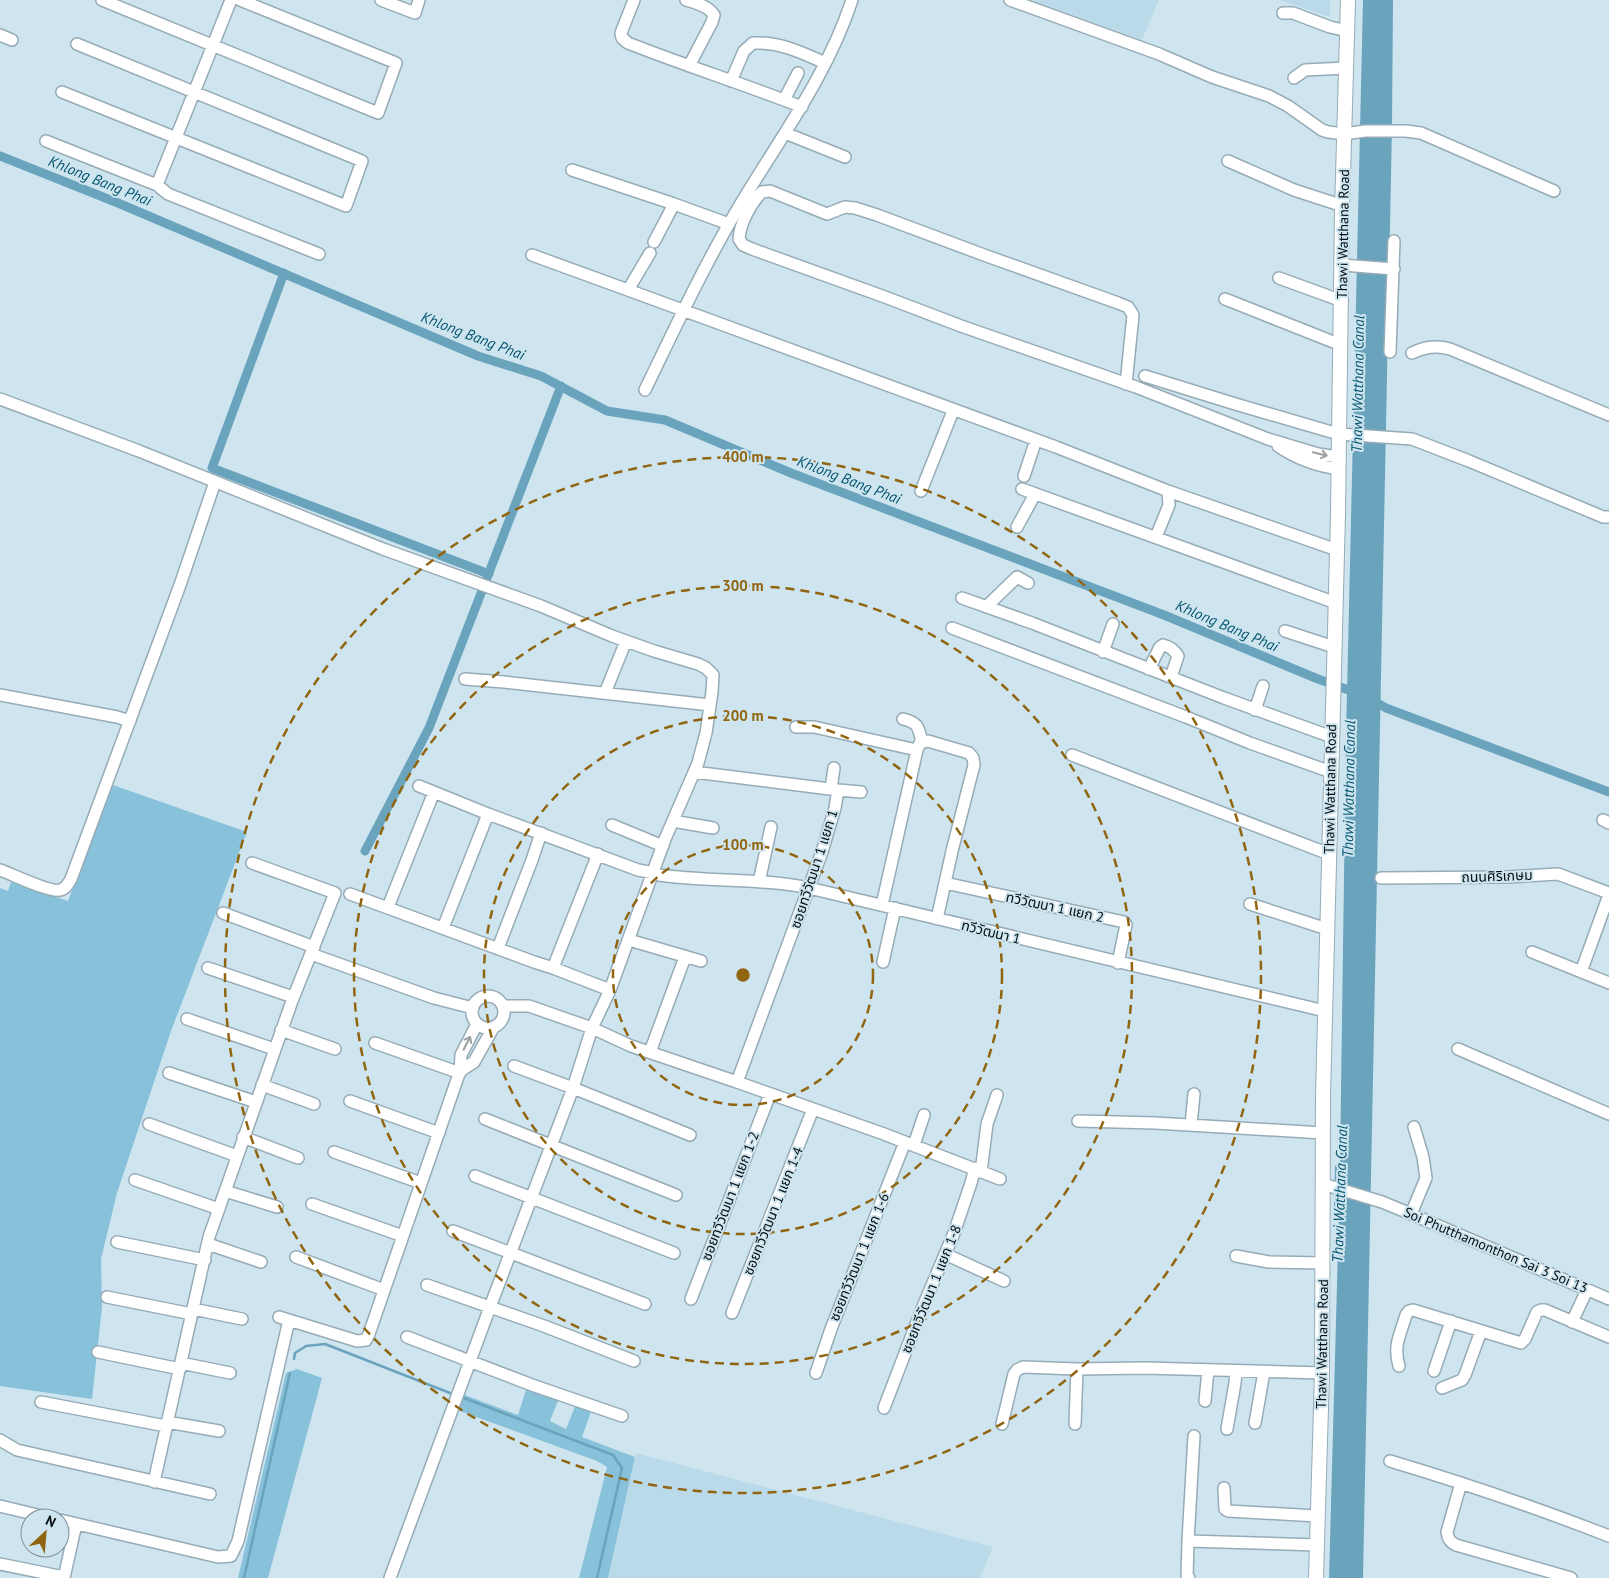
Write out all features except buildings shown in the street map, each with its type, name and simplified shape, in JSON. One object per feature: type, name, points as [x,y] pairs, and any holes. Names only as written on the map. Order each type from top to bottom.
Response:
[{"type":"main road","name":"Thawi Watthana Road","points":[[1316,1578],[1323,1263],[1329,1186],[1323,1133],[1342,301],[1348,265],[1343,206],[1348,0]]},
{"type":"street","points":[[102,0],[378,113],[396,62],[240,0]]},
{"type":"street","points":[[157,185],[231,0]]},
{"type":"street","points":[[381,0],[414,13],[419,0]]},
{"type":"street","points":[[634,0],[622,27],[622,38],[628,43],[802,107]]},
{"type":"street","points":[[686,0],[706,7],[714,15],[690,66]]},
{"type":"street","points":[[644,390],[683,310],[729,224],[802,107],[843,27],[852,0]]},
{"type":"street","points":[[1010,0],[1160,54],[1212,77],[1270,96],[1295,110],[1322,130],[1344,134],[1365,131],[1421,133],[1554,191]]},
{"type":"street","points":[[1283,13],[1292,13],[1347,31]]},
{"type":"street","points":[[0,36],[12,40]]},
{"type":"street","points":[[731,81],[744,51],[753,43],[775,44],[792,48],[825,63]]},
{"type":"street","points":[[62,92],[346,206],[362,161],[77,44]]},
{"type":"street","points":[[1294,78],[1305,70],[1346,68]]},
{"type":"street","points":[[784,100],[798,73]]},
{"type":"street","points":[[785,134],[845,157]]},
{"type":"street","points":[[46,141],[157,185],[168,194],[319,254]]},
{"type":"street","points":[[1228,161],[1294,190],[1343,206]]},
{"type":"street","points":[[572,170],[729,224]]},
{"type":"street","points":[[1126,384],[1133,315],[1128,307],[878,215],[854,208],[845,207],[826,214],[770,191],[762,192],[754,202],[744,223],[739,239],[743,245],[752,249],[1126,384],[1268,439],[1287,452],[1309,463],[1320,466],[1339,463]]},
{"type":"street","points":[[654,242],[674,204]]},
{"type":"street","points":[[1390,352],[1394,241]]},
{"type":"street","points":[[628,290],[650,254]]},
{"type":"street","points":[[532,255],[1036,440],[1168,491],[1337,550]]},
{"type":"street","points":[[1348,265],[1393,269]]},
{"type":"street","points":[[1279,278],[1342,301]]},
{"type":"street","points":[[1224,299],[1341,345]]},
{"type":"street","points":[[1412,353],[1432,346],[1441,346],[1609,416]]},
{"type":"street","points":[[1145,376],[1339,434],[1403,437],[1436,447],[1603,517],[1609,517]]},
{"type":"street","points":[[0,399],[367,542],[541,606],[626,641],[706,668],[713,675],[706,733],[694,772],[663,846],[610,990],[592,1028],[573,1088],[390,1578]]},
{"type":"street","points":[[921,491],[953,411]]},
{"type":"street","points":[[1024,476],[1036,440]]},
{"type":"street","points":[[0,870],[47,889],[58,891],[65,888],[71,879],[180,585],[215,482]]},
{"type":"street","points":[[1022,489],[1336,603]]},
{"type":"street","points":[[1156,538],[1169,505],[1168,491]]},
{"type":"street","points":[[1017,527],[1034,494]]},
{"type":"street","points":[[986,607],[1017,577],[1028,583]]},
{"type":"street","points":[[962,598],[1032,623],[1255,710],[1332,737]]},
{"type":"street","points":[[1103,652],[1113,624]]},
{"type":"street","points":[[952,628],[1250,743],[1331,772]]},
{"type":"street","points":[[1285,631],[1334,647]]},
{"type":"street","points":[[605,693],[626,641]]},
{"type":"street","points":[[1149,669],[1160,648],[1163,645],[1168,646],[1175,650],[1178,656],[1171,677]]},
{"type":"street","points":[[465,679],[710,705]]},
{"type":"street","points":[[1255,710],[1263,686]]},
{"type":"street","points":[[0,695],[130,721]]},
{"type":"street","points":[[882,905],[920,746],[917,724],[903,719]]},
{"type":"street","points":[[796,727],[814,727],[920,746],[928,741],[969,753],[973,758],[974,765],[937,919]]},
{"type":"street","points":[[1072,755],[1329,854]]},
{"type":"street","points":[[834,768],[834,790],[861,792]]},
{"type":"street","name":"ซอยทวีวัฒนา 1 แยก 1","points":[[694,772],[834,790],[830,826],[737,1082]]},
{"type":"street","name":"ทวีวัฒนา 1","points":[[419,786],[488,814],[638,870],[654,873],[659,876],[759,882],[809,888],[1325,1011]]},
{"type":"street","points":[[388,907],[434,792]]},
{"type":"street","points":[[443,928],[488,814]]},
{"type":"street","points":[[673,821],[713,828]]},
{"type":"street","points":[[612,825],[663,846]]},
{"type":"street","points":[[759,882],[771,827]]},
{"type":"street","points":[[498,948],[541,833]]},
{"type":"street","points":[[553,968],[598,854]]},
{"type":"street","points":[[154,1482],[208,1244],[274,1049],[334,893],[252,863]]},
{"type":"street","name":"ถนนศิริเกษม","points":[[1381,878],[1507,877],[1558,874],[1609,894]]},
{"type":"street","name":"ทวีวัฒนา 1 แยก 2","points":[[945,884],[1124,922],[1126,925],[1118,963]]},
{"type":"street","points":[[350,894],[610,990]]},
{"type":"street","points":[[1581,972],[1609,894]]},
{"type":"street","points":[[1250,904],[1327,929]]},
{"type":"street","points":[[883,962],[895,908]]},
{"type":"street","points":[[223,913],[434,998],[473,1008]]},
{"type":"street","points":[[628,940],[701,961]]},
{"type":"street","points":[[1532,952],[1609,983]]},
{"type":"street","points":[[650,1052],[685,957]]},
{"type":"street","points":[[208,968],[293,997]]},
{"type":"street","points":[[460,1072],[474,1062],[493,1028],[503,1018],[503,1006],[498,1000],[488,996],[478,1000],[473,1008],[473,1016],[477,1024],[493,1028]]},
{"type":"street","points":[[503,1006],[529,1006],[592,1028],[631,1046],[910,1144],[1000,1179]]},
{"type":"street","points":[[187,1018],[274,1049]]},
{"type":"street","points":[[70,1522],[218,1557],[231,1556],[238,1541],[284,1319],[357,1341],[366,1340],[460,1072],[461,1055],[477,1024]]},
{"type":"street","points":[[281,1030],[335,1049]]},
{"type":"street","points":[[375,1043],[460,1072]]},
{"type":"street","points":[[1458,1048],[1609,1114]]},
{"type":"street","points":[[514,1066],[690,1135]]},
{"type":"street","points":[[170,1073],[256,1102]]},
{"type":"street","points":[[262,1085],[314,1104]]},
{"type":"street","name":"ซอยทวีวัฒนา 1 แยก 1-2","points":[[691,1299],[770,1094]]},
{"type":"street","points":[[1191,1125],[1194,1094]]},
{"type":"street","name":"ซอยทวีวัฒนา 1 แยก 1-8","points":[[884,1408],[971,1183],[978,1170],[987,1124],[997,1095]]},
{"type":"street","points":[[350,1101],[439,1133]]},
{"type":"street","name":"ซอยทวีวัฒนา 1 แยก 1-4","points":[[732,1313],[813,1110]]},
{"type":"street","name":"ซอยทวีวัฒนา 1 แยก 1-6","points":[[816,1373],[830,1329],[924,1115]]},
{"type":"street","points":[[485,1119],[676,1195]]},
{"type":"street","points":[[1078,1121],[1191,1125],[1323,1133]]},
{"type":"street","points":[[149,1124],[237,1156]]},
{"type":"street","points":[[1411,1214],[1426,1178],[1414,1127]]},
{"type":"street","points":[[243,1138],[298,1158]]},
{"type":"street","points":[[334,1152],[422,1184]]},
{"type":"street","points":[[475,1176],[674,1253]]},
{"type":"street","points":[[135,1180],[219,1209]]},
{"type":"street","name":"Soi Phutthamonthon Sai 3 Soi 13","points":[[1329,1186],[1382,1202],[1609,1299]]},
{"type":"street","points":[[225,1191],[277,1207]]},
{"type":"street","points":[[312,1204],[403,1236]]},
{"type":"street","points":[[454,1231],[645,1304]]},
{"type":"street","points":[[117,1242],[205,1260]]},
{"type":"street","points":[[208,1244],[261,1262]]},
{"type":"street","points":[[945,1254],[1004,1281]]},
{"type":"street","points":[[1236,1256],[1269,1262],[1323,1263]]},
{"type":"street","points":[[296,1257],[384,1290]]},
{"type":"street","points":[[427,1285],[634,1361]]},
{"type":"street","points":[[1572,1322],[1588,1290]]},
{"type":"street","points":[[107,1297],[242,1319]]},
{"type":"street","points":[[1399,1366],[1395,1353],[1396,1347],[1409,1312],[1418,1311],[1521,1343],[1525,1339],[1537,1312],[1541,1310],[1551,1312],[1609,1337]]},
{"type":"street","points":[[1434,1371],[1451,1321]]},
{"type":"street","points":[[1442,1388],[1462,1380],[1481,1331]]},
{"type":"street","points":[[408,1336],[532,1385],[622,1416]]},
{"type":"street","points":[[98,1352],[230,1373]]},
{"type":"street","points":[[1002,1424],[1012,1380],[1017,1370],[1022,1367],[1322,1373]]},
{"type":"street","points":[[1075,1424],[1077,1369]]},
{"type":"street","points":[[1205,1401],[1208,1370]]},
{"type":"street","points":[[1227,1429],[1236,1371]]},
{"type":"street","points":[[1255,1423],[1264,1372]]},
{"type":"street","points":[[40,1402],[219,1431]]},
{"type":"street","points":[[1189,1578],[1187,1578],[1188,1541],[1194,1436]]},
{"type":"street","points":[[0,1440],[17,1450],[210,1494]]},
{"type":"street","points":[[1390,1461],[1461,1483],[1609,1536]]},
{"type":"street","points":[[1461,1483],[1447,1532],[1451,1542],[1456,1546],[1571,1578]]},
{"type":"street","points":[[1224,1488],[1225,1509],[1228,1511],[1317,1516]]},
{"type":"street","points":[[0,1506],[20,1511]]},
{"type":"street","points":[[0,1564],[64,1578],[76,1524]]},
{"type":"street","points":[[1188,1541],[1317,1544]]},
{"type":"shaded area","points":[[1032,0],[1159,0],[1142,40]]},
{"type":"shaded area","points":[[1279,0],[1330,0],[1330,17]]},
{"type":"shaded area","points":[[113,785],[247,832],[171,1031],[117,1193],[101,1259],[102,1307],[92,1399],[0,1386],[0,888],[8,891],[11,882],[68,901]]},
{"type":"shaded area","points":[[297,1369],[322,1378],[268,1578],[238,1578],[286,1373]]},
{"type":"shaded area","points":[[527,1387],[559,1398],[550,1421],[566,1429],[576,1404],[592,1409],[582,1437],[635,1457],[608,1578],[579,1578],[607,1467],[597,1461],[457,1410],[462,1394],[518,1415]]},
{"type":"shaded area","points":[[636,1453],[993,1547],[980,1578],[608,1578]]},
{"type":"water","name":"Thawi Watthana Canal","points":[[1363,0],[1393,0],[1363,1578],[1329,1578],[1339,1211],[1334,1206],[1335,1166],[1340,1162],[1346,736]]},
{"type":"waterway","name":"Khlong Bang Phai","points":[[0,156],[118,203],[478,356],[541,376],[607,411],[665,420],[791,473],[1164,615],[1318,679],[1357,693]]},
{"type":"waterway","points":[[284,273],[212,468],[489,574]]},
{"type":"waterway","points":[[365,851],[429,728],[561,386]]},
{"type":"waterway","name":"Khlong Bang Phai","points":[[1371,699],[1386,708],[1609,792]]},
{"type":"waterway","points":[[294,1359],[295,1353],[306,1346],[325,1344],[450,1393]]},
{"type":"waterway","points":[[244,1578],[290,1373]]},
{"type":"waterway","points":[[464,1398],[613,1455],[622,1468],[597,1578]]}]
